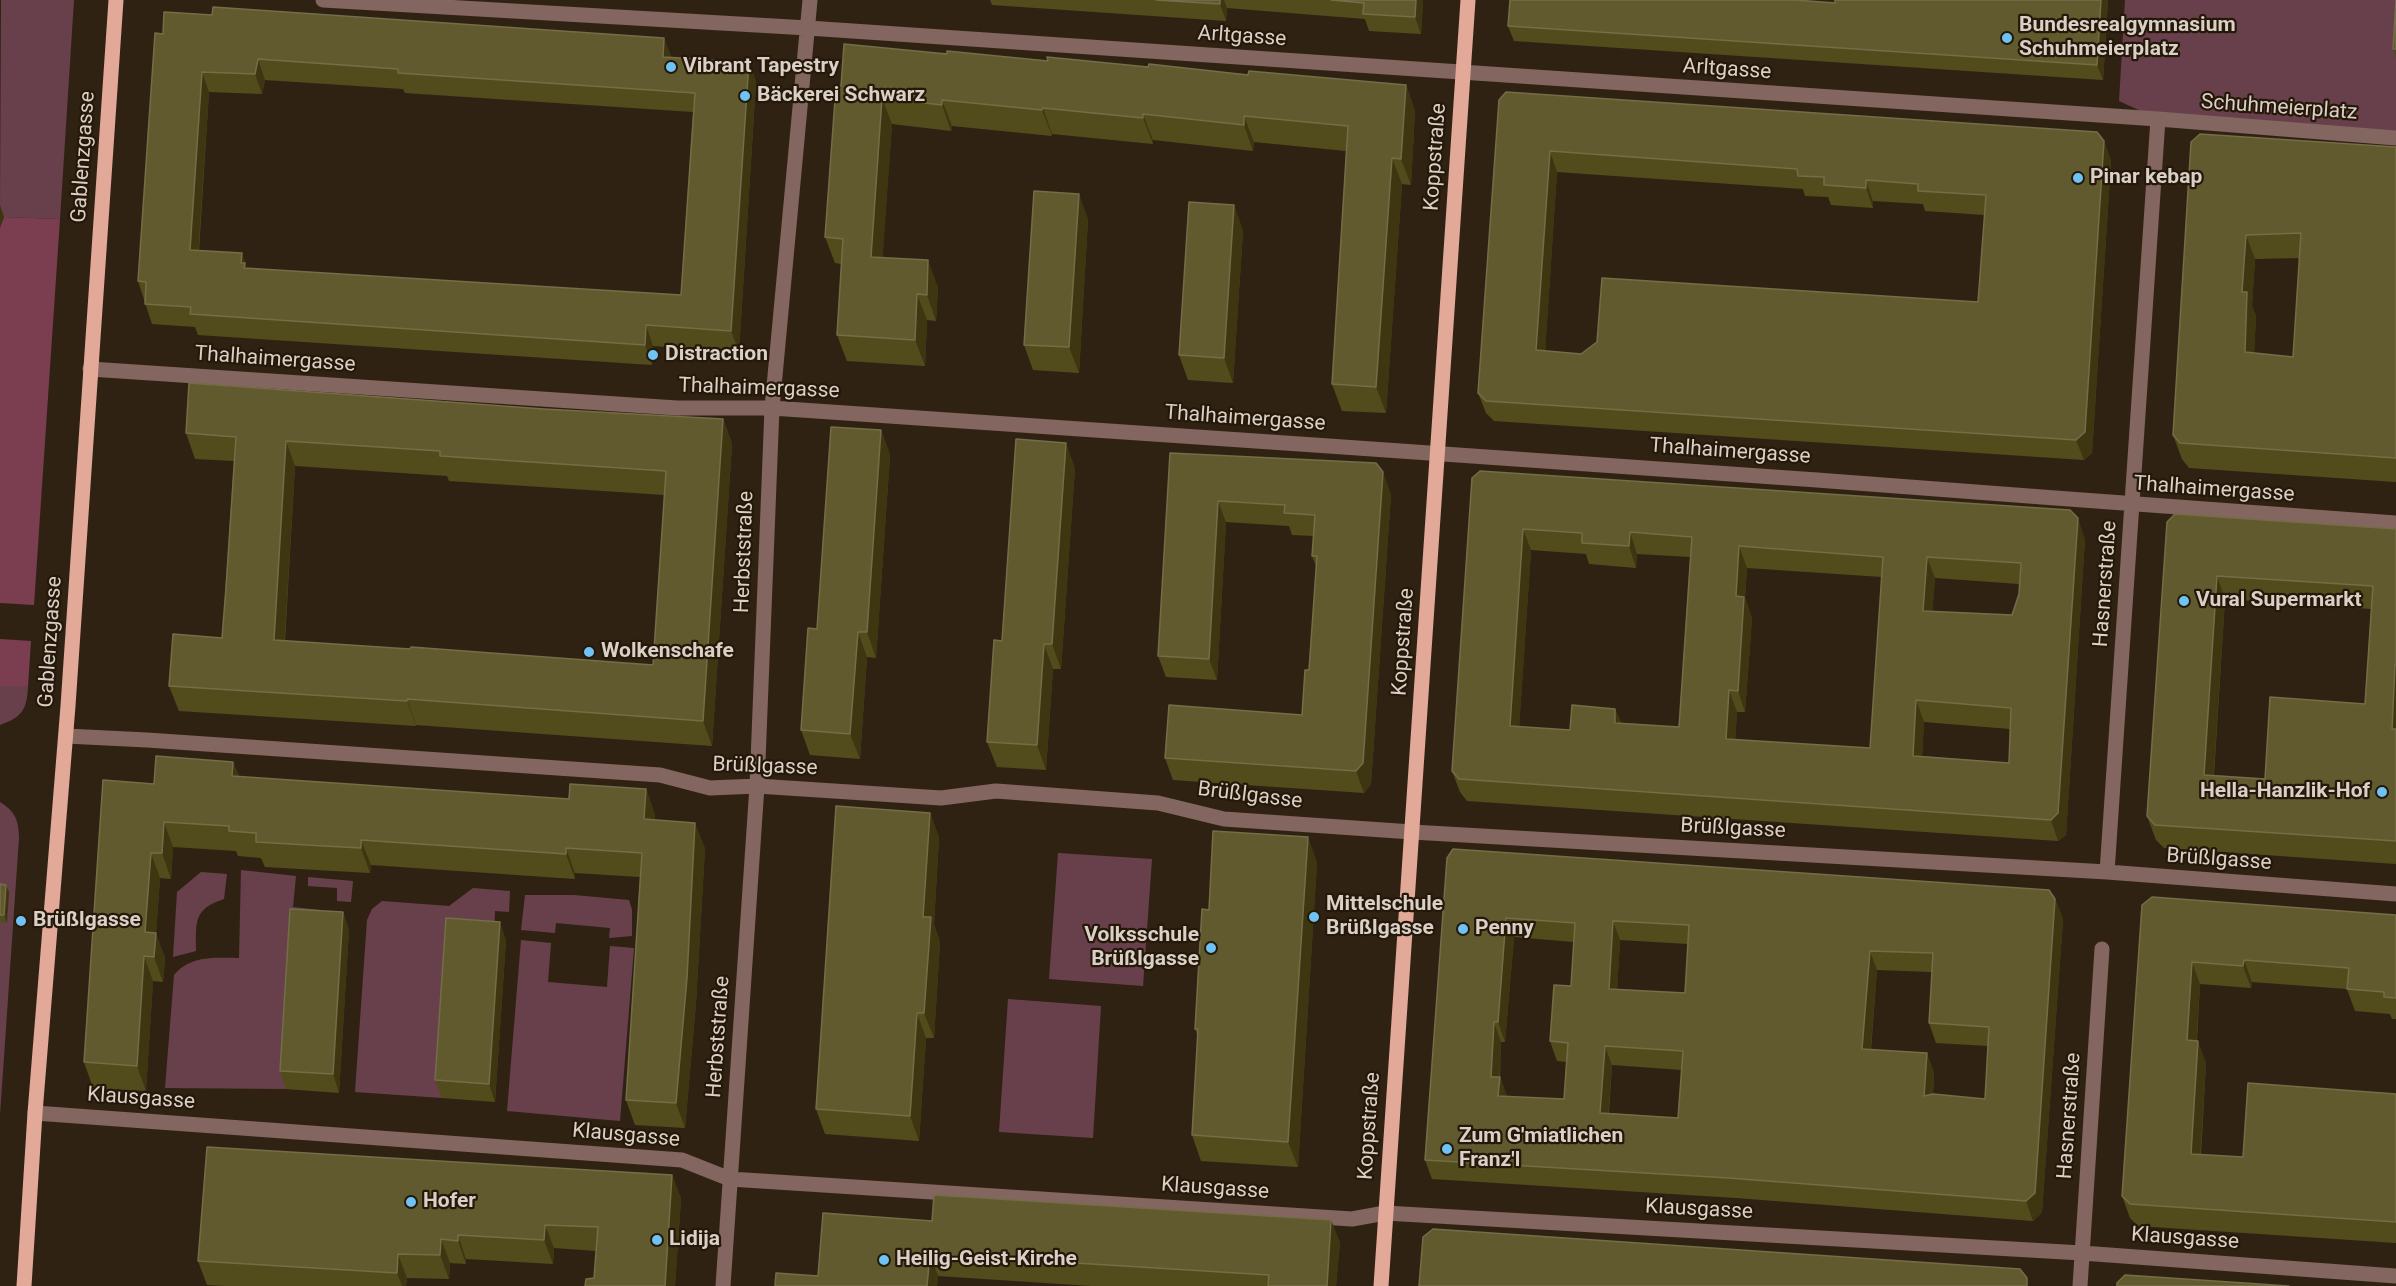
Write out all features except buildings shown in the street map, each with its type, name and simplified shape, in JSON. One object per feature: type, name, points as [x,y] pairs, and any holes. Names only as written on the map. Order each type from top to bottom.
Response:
[{"type":"main road","name":"Gablenzgasse","points":[[24,1286],[35,1113],[66,736],[116,0]]},
{"type":"main road","name":"Koppstraße","points":[[1380,1286],[1468,0]]},
{"type":"street","name":"Arltgasse","points":[[323,0],[808,28],[2158,119]]},
{"type":"street","name":"Herbststraße","points":[[723,1286],[757,786],[772,408],[810,0]]},
{"type":"street","name":"Schuhmeierplatz","points":[[2158,119],[2396,138]]},
{"type":"street","name":"Hasnerstraße","points":[[2107,872],[2158,119]]},
{"type":"street","name":"Thalhaimergasse","points":[[90,369],[677,408],[772,408],[1811,479],[2132,505],[2396,523]]},
{"type":"street","name":"Brüßlgasse","points":[[66,736],[660,775],[710,788],[757,786],[941,798],[996,791],[1158,803],[1224,819],[2107,872],[2396,894]]},
{"type":"street","name":"Hasnerstraße","points":[[2080,1286],[2102,949]]},
{"type":"street","name":"Klausgasse","points":[[35,1113],[682,1160],[730,1179],[1352,1219],[1385,1213],[2082,1253],[2396,1276]]},
{"type":"shaded area","points":[[1,0],[74,0],[60,219],[4,217],[0,207]]},
{"type":"shaded area","points":[[2125,0],[2396,0],[2396,138],[2158,119],[2119,101]]},
{"type":"shaded area","points":[[4,217],[60,219],[34,605],[0,603],[0,227]]},
{"type":"shaded area","points":[[0,639],[31,641],[28,686],[0,686]]},
{"type":"shaded area","points":[[0,686],[28,686],[22,712],[14,719],[0,725]]},
{"type":"shaded area","points":[[0,802],[15,817],[19,838],[0,1115]]},
{"type":"shaded area","points":[[1058,853],[1152,859],[1143,986],[1049,979]]},
{"type":"shaded area","points":[[241,870],[296,876],[293,907],[321,910],[320,924],[291,1015],[286,1089],[165,1088],[174,975],[196,961],[212,958],[239,958]]},
{"type":"shaded area","points":[[201,872],[227,874],[224,899],[207,907],[198,918],[196,951],[173,957],[177,892]]},
{"type":"shaded area","points":[[308,877],[353,881],[351,902],[337,901],[337,888],[308,886]]},
{"type":"shaded area","points":[[473,888],[510,891],[509,912],[495,911],[494,935],[442,1098],[355,1092],[367,920],[372,909],[382,901],[449,906]]},
{"type":"shaded area","points":[[525,895],[574,895],[629,900],[632,910],[632,936],[609,938],[610,928],[556,923],[555,933],[521,930]]},
{"type":"shaded area","points":[[521,940],[551,943],[548,982],[607,987],[610,946],[634,948],[620,1121],[507,1111]]},
{"type":"shaded area","points":[[1008,999],[1101,1006],[1093,1138],[999,1132]]},
{"type":"place","name":"Bundesrealgymnasium Schuhmeierplatz","points":[[2007,38]]},
{"type":"place","name":"Vibrant Tapestry","points":[[671,67]]},
{"type":"place","name":"Bäckerei Schwarz","points":[[745,96]]},
{"type":"place","name":"Pinar kebap","points":[[2078,178]]},
{"type":"place","name":"Distraction","points":[[653,355]]},
{"type":"place","name":"Vural Supermarkt","points":[[2184,601]]},
{"type":"place","name":"Wolkenschafe","points":[[589,652]]},
{"type":"place","name":"Hella-Hanzlik-Hof","points":[[2382,792]]},
{"type":"place","name":"Mittelschule Brüßlgasse","points":[[1314,917]]},
{"type":"place","name":"Brüßlgasse","points":[[21,921]]},
{"type":"place","name":"Penny","points":[[1463,929]]},
{"type":"place","name":"Volksschule Brüßlgasse","points":[[1211,948]]},
{"type":"place","name":"Zum G'miatlichen Franz'l","points":[[1447,1149]]},
{"type":"place","name":"Hofer","points":[[411,1202]]},
{"type":"place","name":"Lidija","points":[[657,1240]]},
{"type":"place","name":"Heilig-Geist-Kirche","points":[[884,1260]]}]
